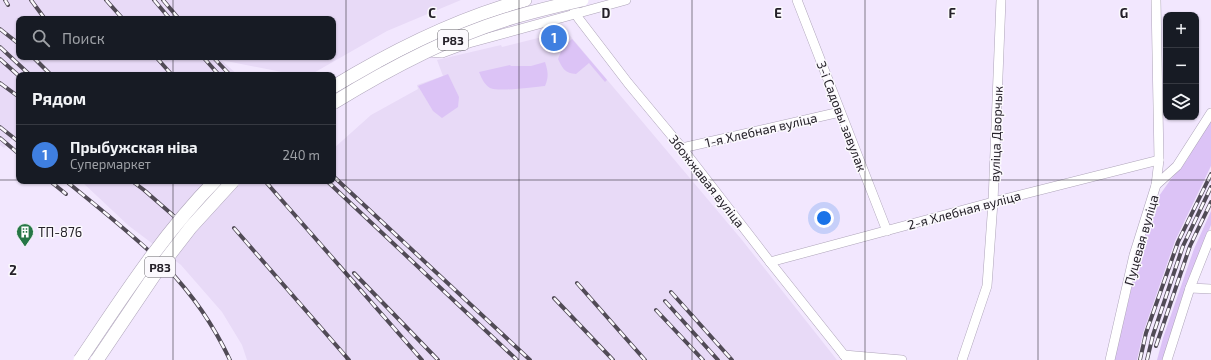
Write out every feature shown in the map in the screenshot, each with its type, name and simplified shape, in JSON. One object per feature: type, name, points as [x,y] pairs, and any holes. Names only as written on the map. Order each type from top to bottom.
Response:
[{"type":"highway","name":"Р83","points":[[336,85],[373,64],[464,20],[525,0]]},
{"type":"highway","name":"Р83","points":[[336,101],[386,72],[424,53],[470,33],[505,20],[582,0]]},
{"type":"highway","name":"Р83","points":[[80,360],[164,239],[211,184]]},
{"type":"highway","name":"Р83","points":[[97,360],[157,271],[191,227],[230,184]]},
{"type":"street","name":"Збожжавая вуліца","points":[[573,0],[579,19],[628,83],[682,148],[846,357]]},
{"type":"street","points":[[357,80],[416,51],[442,53],[469,43],[626,0]]},
{"type":"street","name":"3-і Садовы завулак","points":[[797,0],[887,231]]},
{"type":"street","name":"вуліца Дворчык","points":[[962,360],[986,286],[993,202],[1002,0]]},
{"type":"street","points":[[1156,0],[1159,160],[1156,185]]},
{"type":"street","name":"1-я Хлебная вуліца","points":[[682,148],[840,112]]},
{"type":"street","name":"Пуцевая вуліца","points":[[1110,360],[1134,255],[1156,185],[1177,166],[1211,114]]},
{"type":"street","name":"2-я Хлебная вуліца","points":[[770,262],[993,202],[1159,160]]},
{"type":"street","points":[[1167,360],[1190,288],[1211,235]]},
{"type":"street","points":[[1190,288],[1211,289]]},
{"type":"street","points":[[846,357],[902,360]]},
{"type":"shaded area","points":[[0,0],[461,0],[387,31],[315,72],[282,72],[221,60],[235,72],[16,72],[16,135],[4,148],[0,145]]},
{"type":"shaded area","points":[[566,31],[742,240],[837,360],[247,360],[242,345],[222,312],[181,265],[129,226],[84,184],[336,184],[336,146],[371,115],[418,89],[417,85],[443,76],[437,60],[501,45],[502,47]]},
{"type":"shaded area","points":[[572,39],[607,80],[605,82],[589,63],[576,74],[569,73],[563,68],[558,59],[563,47]]},
{"type":"shaded area","points":[[545,62],[548,74],[545,86],[494,89],[486,85],[479,72],[510,65],[531,66]]},
{"type":"shaded area","points":[[448,74],[459,97],[458,107],[442,118],[433,111],[418,86]]},
{"type":"shaded area","points":[[1211,117],[1211,166],[1175,241],[1143,333],[1137,360],[1114,360],[1139,257],[1159,196],[1187,160]]},
{"type":"shaded area","points":[[1211,211],[1211,225],[1181,300],[1165,360],[1157,360],[1163,338],[1194,249]]},
{"type":"railway","points":[[5,0],[8,5]]},
{"type":"railway","points":[[31,0],[43,16]]},
{"type":"railway","points":[[106,0],[120,16]]},
{"type":"railway","points":[[154,0],[167,16]]},
{"type":"railway","points":[[163,0],[176,16]]},
{"type":"railway","points":[[0,29],[16,42]]},
{"type":"railway","points":[[0,47],[27,72]]},
{"type":"railway","points":[[0,59],[16,73]]},
{"type":"railway","points":[[36,60],[48,72]]},
{"type":"railway","points":[[159,60],[169,72]]},
{"type":"railway","points":[[206,60],[216,72]]},
{"type":"railway","points":[[216,60],[227,72]]},
{"type":"railway","points":[[0,83],[16,95]]},
{"type":"railway","points":[[0,127],[16,140]]},
{"type":"railway","points":[[0,138],[16,151]]},
{"type":"railway","points":[[1140,360],[1146,333],[1178,242],[1211,174]]},
{"type":"railway","points":[[336,179],[530,360]]},
{"type":"railway","points":[[54,184],[66,194]]},
{"type":"railway","points":[[70,184],[142,244],[176,277],[210,323],[230,360]]},
{"type":"railway","points":[[136,184],[183,224]]},
{"type":"railway","points":[[268,184],[422,360]]},
{"type":"railway","points":[[330,184],[517,360]]},
{"type":"railway","points":[[1147,360],[1153,335],[1183,246],[1211,187]]},
{"type":"railway","points":[[1156,346],[1190,246],[1211,202]]},
{"type":"railway","points":[[234,228],[349,360]]},
{"type":"railway","points":[[354,273],[438,360]]},
{"type":"railway","points":[[577,283],[645,360]]},
{"type":"railway","points":[[671,292],[732,360]]},
{"type":"railway","points":[[554,298],[613,360]]},
{"type":"railway","points":[[665,301],[718,360]]},
{"type":"railway","points":[[656,310],[703,360]]},
{"type":"place","name":"Прыбужская ніва","points":[[554,38]]},
{"type":"place","name":"ТП-876","points":[[25,247]]}]
